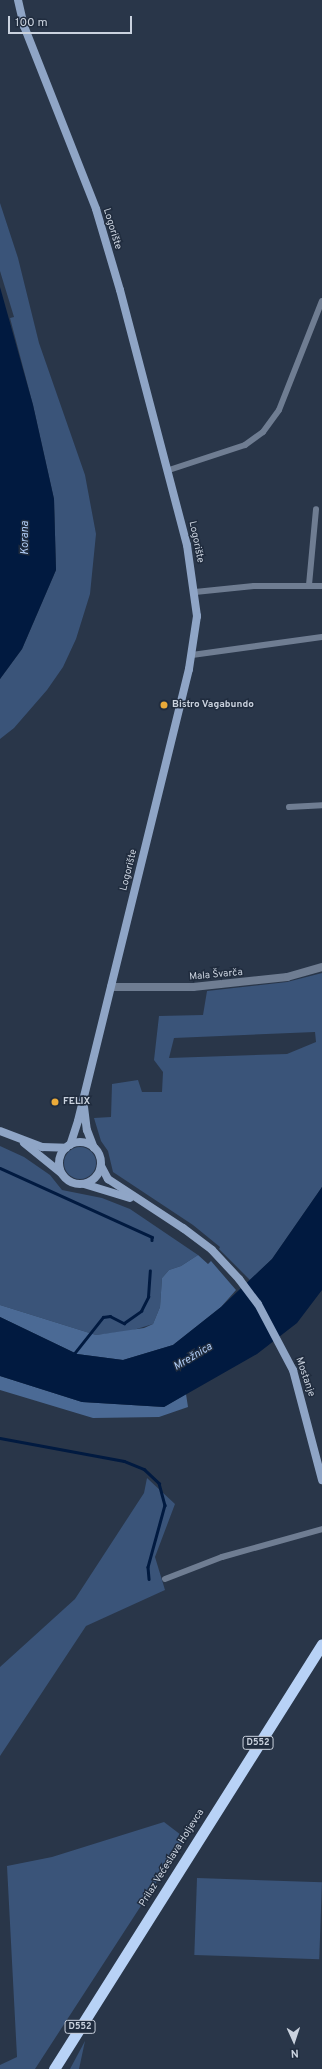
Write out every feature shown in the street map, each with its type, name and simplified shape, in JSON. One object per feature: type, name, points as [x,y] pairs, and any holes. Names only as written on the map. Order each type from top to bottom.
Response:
[{"type":"highway","name":"Prilaz Većeslava Holjevca","points":[[54,2069],[310,1659],[322,1636]]},
{"type":"highway","name":"Prilaz Većeslava Holjevca","points":[[310,1659],[322,1644]]},
{"type":"main road","name":"Logorište","points":[[18,0],[24,26],[96,209],[169,470],[195,592],[197,616],[192,655],[83,1100],[68,1146]]},
{"type":"main road","name":"Logorište","points":[[83,1100],[86,1130],[94,1148]]},
{"type":"main road","points":[[0,1131],[18,1139],[50,1149],[82,1142],[94,1148],[108,1179],[142,1203]]},
{"type":"main road","points":[[18,1139],[61,1172],[69,1181],[97,1187],[142,1203]]},
{"type":"main road","points":[[61,1172],[59,1159],[68,1146]]},
{"type":"main road","points":[[80,1184],[91,1181],[101,1166]]},
{"type":"main road","name":"Mostanje","points":[[142,1203],[183,1228],[212,1250],[249,1291],[284,1350],[300,1388],[322,1480]]},
{"type":"street","points":[[169,470],[245,445],[263,432],[279,410],[322,301]]},
{"type":"street","points":[[309,585],[316,509]]},
{"type":"street","points":[[195,592],[254,586],[322,586]]},
{"type":"street","points":[[192,655],[322,637]]},
{"type":"street","points":[[289,807],[322,805]]},
{"type":"street","name":"Mala Švarča","points":[[111,987],[193,987],[286,977],[322,967]]},
{"type":"street","points":[[165,1579],[222,1557],[322,1529]]},
{"type":"shaded area","points":[[0,203],[18,258],[39,343],[85,475],[96,534],[90,594],[76,639],[63,667],[47,690],[14,728],[0,739],[0,679],[22,649],[56,570],[54,499],[33,405],[10,318],[14,317],[0,271]]},
{"type":"shaded area","points":[[322,973],[322,1187],[272,1259],[250,1280],[219,1249],[220,1247],[193,1225],[113,1172],[108,1151],[101,1141],[94,1118],[111,1117],[112,1084],[138,1080],[142,1092],[162,1092],[163,1072],[154,1060],[159,1016],[203,1015],[207,991],[287,982]],"holes":[[[315,1032],[316,1042],[287,1054],[169,1058],[174,1038]]]},
{"type":"shaded area","points":[[0,1146],[24,1157],[50,1175],[62,1190],[102,1198],[130,1209],[198,1255],[181,1266],[169,1270],[162,1278],[160,1307],[153,1324],[130,1331],[96,1335],[0,1305]]},
{"type":"shaded area","points":[[77,1147],[83,1147],[93,1154],[96,1163],[95,1169],[89,1176],[83,1179],[77,1179],[67,1172],[64,1166],[64,1160],[71,1150]]},
{"type":"shaded area","points":[[198,1255],[208,1264],[211,1261],[236,1290],[221,1307],[173,1345],[123,1360],[77,1354],[0,1317],[0,1305],[96,1335],[144,1328],[153,1324],[160,1307],[162,1278],[169,1270],[181,1266]]},
{"type":"shaded area","points":[[0,1376],[82,1402],[164,1407],[186,1394],[188,1407],[159,1417],[93,1418],[0,1390]]},
{"type":"shaded area","points":[[147,1478],[175,1504],[155,1557],[165,1590],[86,1626],[0,1756],[0,1667],[75,1599],[144,1493]]},
{"type":"shaded area","points":[[164,1822],[185,1838],[35,2069],[0,2069],[0,2065],[17,2057],[7,1866],[52,1857]]},
{"type":"shaded area","points":[[197,1878],[322,1882],[319,1959],[194,1955]]},
{"type":"shaded area","points":[[85,2041],[79,2069],[70,2069]]},
{"type":"water","name":"Korana","points":[[0,287],[33,405],[54,499],[56,570],[22,649],[0,679]]},
{"type":"water","name":"Mrežnica","points":[[322,1187],[322,1290],[297,1323],[257,1354],[164,1407],[82,1402],[0,1376],[0,1317],[77,1354],[123,1360],[173,1345],[221,1307],[272,1259]]},
{"type":"waterway","points":[[0,1168],[152,1237],[152,1240]]},
{"type":"waterway","points":[[73,1355],[103,1317],[110,1316],[124,1323],[141,1311],[148,1297],[150,1271]]},
{"type":"waterway","points":[[0,1438],[124,1461],[144,1469],[159,1483],[165,1505],[148,1567],[149,1579]]},
{"type":"place","name":"Bistro Vagabundo","points":[[164,705]]},
{"type":"place","name":"FELIX","points":[[55,1102]]}]
